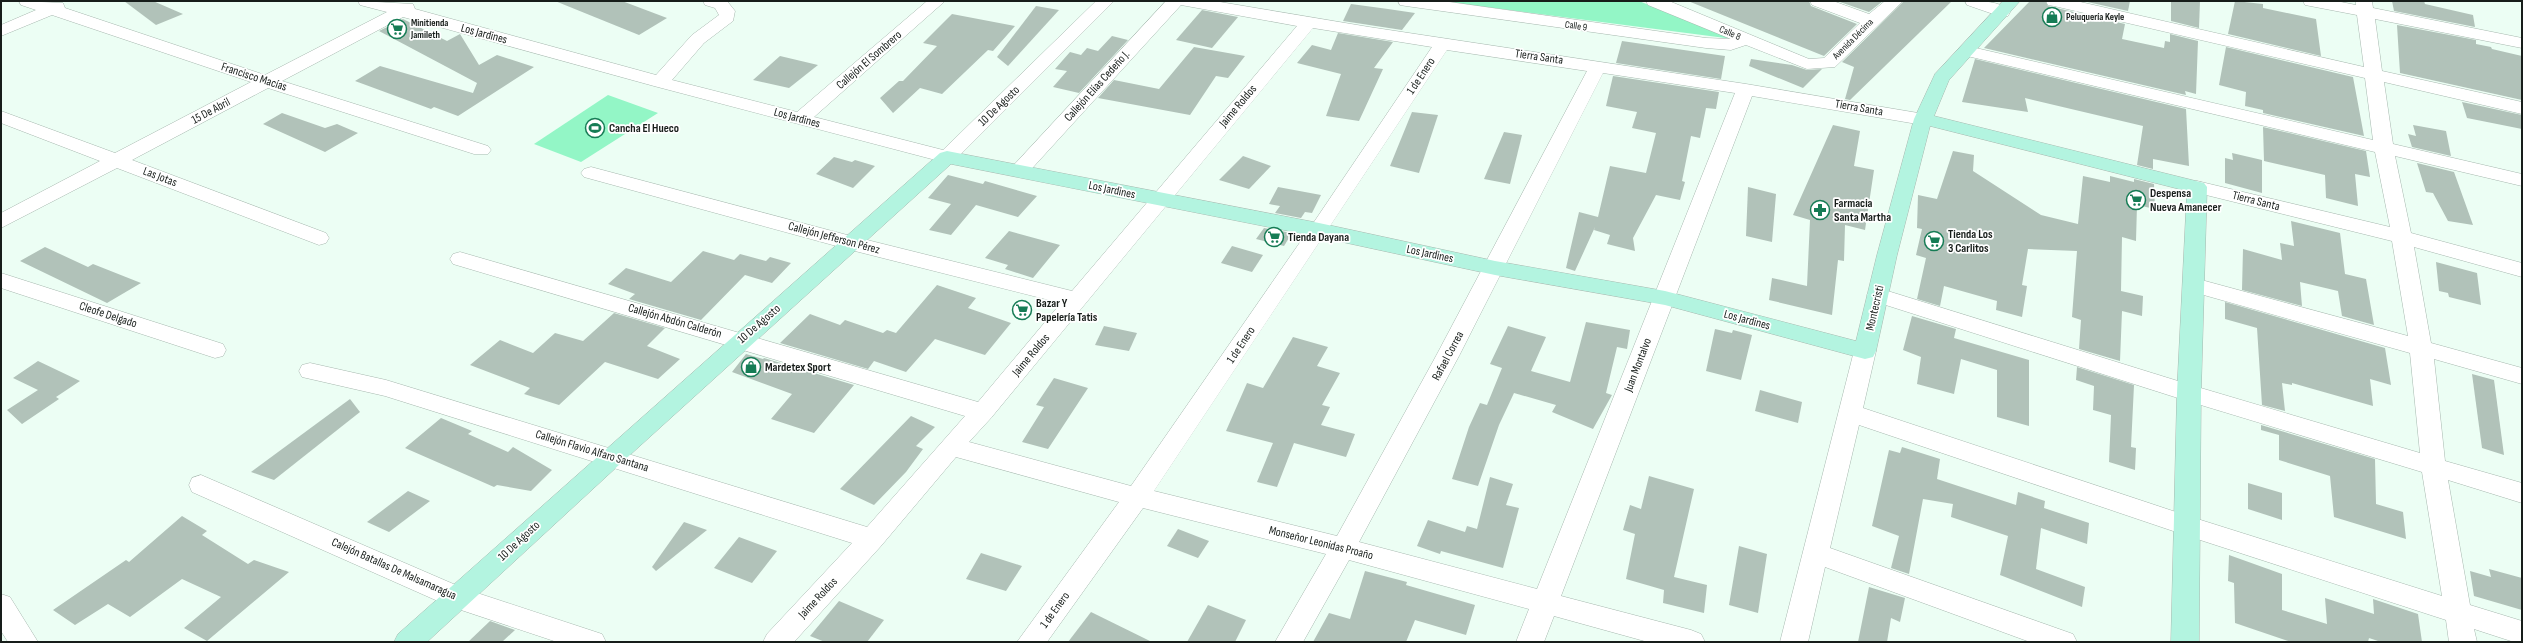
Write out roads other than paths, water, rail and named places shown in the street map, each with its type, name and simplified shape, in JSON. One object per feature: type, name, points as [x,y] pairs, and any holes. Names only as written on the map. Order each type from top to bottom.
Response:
[{"type":"street","name":"Francisco Macías","points":[[27,1],[265,81],[481,150]]},
{"type":"street","points":[[1,31],[70,1]]},
{"type":"street","name":"Los Jardines","points":[[366,1],[660,82],[947,157],[1159,200],[1319,230],[1495,268],[1665,298],[1865,351]]},
{"type":"street","name":"15 De Abril","points":[[1,221],[117,161],[265,81],[421,1]]},
{"type":"street","points":[[660,82],[698,39],[727,17],[727,11],[720,4],[711,1]]},
{"type":"street","name":"Callejón El Sombrero","points":[[800,119],[937,1]]},
{"type":"street","name":"10 De Agosto","points":[[408,642],[741,340],[947,157],[1106,1]]},
{"type":"street","name":"Callejón Elías Cedeño J.","points":[[1019,171],[1175,1]]},
{"type":"street","name":"Tierra Santa","points":[[1185,1],[1308,23],[1746,88],[1923,119],[2402,237],[2522,270]]},
{"type":"street","name":"Calle 9","points":[[1406,1],[1706,43],[1731,44],[1745,40]]},
{"type":"street","name":"Calle 8","points":[[1654,1],[1745,40],[1807,64]]},
{"type":"street","points":[[1818,1],[1871,21]]},
{"type":"street","name":"Avenida Décima","points":[[1807,64],[1829,63],[1871,21],[1895,1]]},
{"type":"street","points":[[1973,1],[2007,6]]},
{"type":"street","points":[[2054,1],[2522,108]]},
{"type":"street","points":[[2311,1],[2365,7],[2522,43]]},
{"type":"street","name":"Montecristi","points":[[1794,642],[1878,295],[1923,119],[1941,78],[2007,6]]},
{"type":"street","points":[[2365,7],[2384,149],[2402,237],[2421,348],[2434,468],[2463,642]]},
{"type":"street","name":"Jaime Roldos","points":[[777,642],[872,539],[982,412],[1308,23]]},
{"type":"street","name":"1 de Enero","points":[[1031,642],[1137,497],[1319,230],[1443,43]]},
{"type":"street","points":[[1967,51],[2522,180]]},
{"type":"street","name":"Rafael Correa","points":[[1289,642],[1344,548],[1495,268],[1598,66]]},
{"type":"street","name":"Juan Montalvo","points":[[1530,642],[1746,88]]},
{"type":"street","name":"Las Jotas","points":[[1,117],[319,238]]},
{"type":"street","name":"Callejón Jefferson Pérez","points":[[591,173],[851,243],[1077,300]]},
{"type":"street","points":[[2185,642],[2189,393],[2198,187]]},
{"type":"street","name":"Callejón Abdón Calderón","points":[[460,259],[741,340],[982,412]]},
{"type":"street","name":"Cleofe Delgado","points":[[1,280],[215,350]]},
{"type":"street","points":[[2194,285],[2522,376]]},
{"type":"street","points":[[1878,295],[2189,393],[2434,468],[2522,493]]},
{"type":"street","name":"Callejón Flavio Alfaro Santana","points":[[310,371],[386,388],[872,539]]},
{"type":"street","points":[[1850,413],[2188,526],[2522,633]]},
{"type":"street","name":"Monseñor Leonidas Proaño","points":[[951,446],[1137,497],[1344,548],[1545,604],[1691,642]]},
{"type":"street","name":"Calejón Batallas De Malsamaragua","points":[[201,485],[458,598],[592,642]]},
{"type":"street","points":[[1815,553],[2063,642]]},
{"type":"street","points":[[1,605],[4,614],[24,642]]},
{"type":"place","name":"Peluquería Keyle","points":[[2052,17]]},
{"type":"place","name":"Minitienda Jamileth","points":[[397,29]]},
{"type":"place","name":"Cancha El Hueco","points":[[595,128]]},
{"type":"place","name":"Despensa Nueva Amanecer","points":[[2136,200]]},
{"type":"place","name":"Farmacia Santa Martha","points":[[1820,210]]},
{"type":"place","name":"Tienda Dayana","points":[[1274,237]]},
{"type":"place","name":"Tienda Los 3 Carlitos","points":[[1934,241]]},
{"type":"place","name":"Bazar Y Papelería Tatis","points":[[1022,310]]},
{"type":"place","name":"Mardetex Sport","points":[[751,367]]}]
